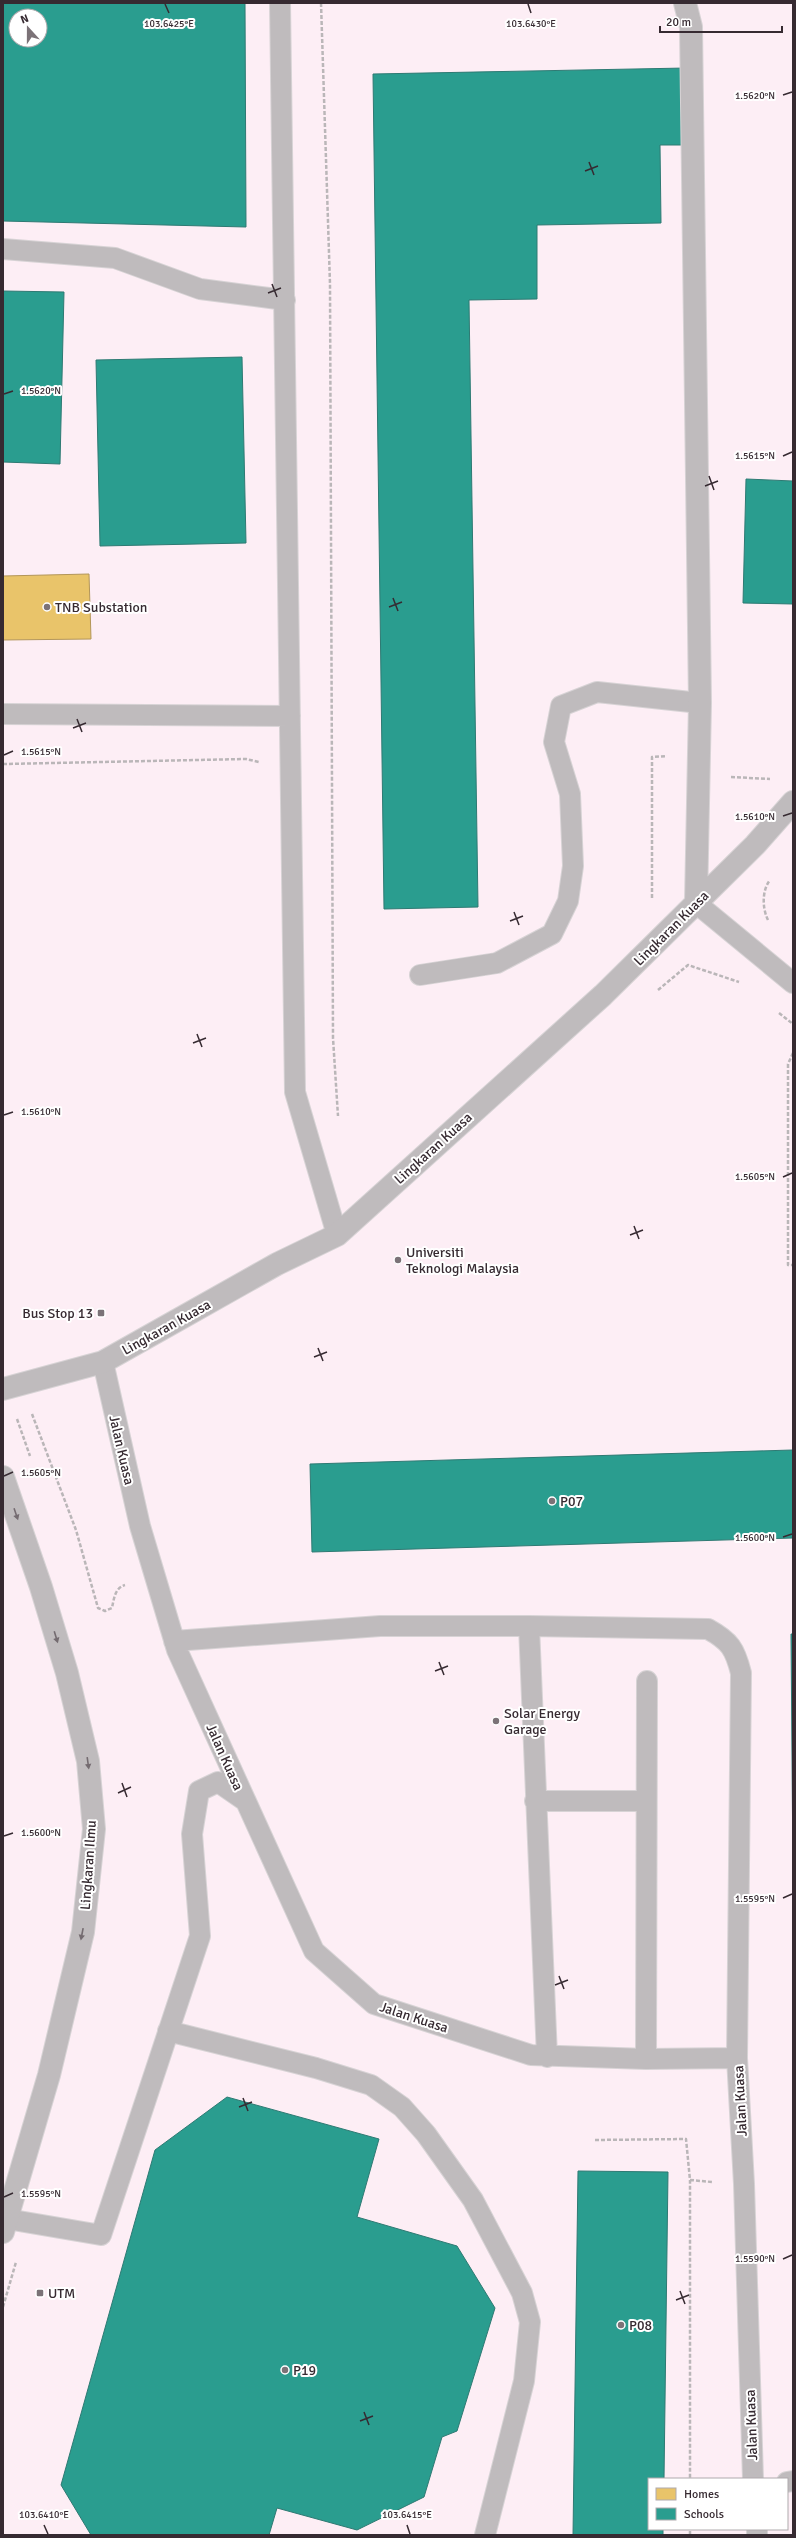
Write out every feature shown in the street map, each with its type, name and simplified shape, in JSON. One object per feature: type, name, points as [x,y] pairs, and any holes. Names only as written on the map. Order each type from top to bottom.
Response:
[{"type":"street","points":[[685,3],[691,26],[700,703],[696,903]]},
{"type":"street","name":"Lingkaran Kuasa","points":[[3,1389],[103,1362],[277,1264],[337,1235],[603,995],[755,845],[793,802]]},
{"type":"street","name":"Lingkaran Ilmu","points":[[3,1477],[41,1587],[67,1673],[88,1761],[94,1829],[83,1932],[49,2075],[5,2226]]},
{"type":"lane","points":[[280,3],[295,1092],[337,1235]]},
{"type":"lane","points":[[3,249],[115,258],[200,289],[284,300]]},
{"type":"lane","points":[[420,975],[497,963],[552,934],[568,901],[573,866],[570,794],[554,742],[561,706],[598,692],[700,703]]},
{"type":"lane","points":[[3,714],[290,716]]},
{"type":"lane","points":[[696,903],[793,983]]},
{"type":"lane","name":"Jalan Kuasa","points":[[103,1362],[140,1526],[174,1640],[245,1801],[314,1950],[374,2004],[531,2055],[547,2057],[646,2059],[737,2058],[744,2184],[753,2478]]},
{"type":"lane","points":[[174,1640],[380,1626],[529,1626],[708,1629],[725,1638],[736,1654],[740,1673],[737,2058]]},
{"type":"lane","points":[[529,1626],[535,1801],[547,2057]]},
{"type":"lane","points":[[646,2059],[647,1680]]},
{"type":"lane","points":[[5,2226],[101,2235],[200,1936],[192,1834],[199,1791],[218,1782],[245,1801]]},
{"type":"lane","points":[[535,1801],[646,1801]]},
{"type":"lane","points":[[168,2031],[316,2068],[371,2085],[402,2107],[426,2134],[472,2200],[522,2293],[530,2322],[524,2381],[485,2535]]},
{"type":"path","points":[[321,3],[330,284],[333,1038],[339,1122]]},
{"type":"path","points":[[652,899],[652,757],[720,751],[723,777],[774,779]]},
{"type":"path","points":[[3,764],[246,759],[261,763],[262,769]]},
{"type":"path","points":[[771,924],[764,912],[765,886],[774,874]]},
{"type":"path","points":[[793,1053],[788,1064],[788,1265],[793,1265]]},
{"type":"path","points":[[30,1410],[76,1530],[98,1608],[105,1611],[112,1608],[119,1587],[126,1584]]},
{"type":"path","points":[[595,2140],[686,2139],[690,2180],[690,2478]]},
{"type":"shaded area","name":"Universiti Teknologi Malaysia","points":[[3,3],[793,3],[793,2535],[3,2535]]},
{"type":"building: Homes","name":"TNB Substation","points":[[89,574],[91,639],[3,640],[3,576]]},
{"type":"building: Schools","points":[[3,3],[245,3],[246,227],[3,221]]},
{"type":"building: Schools","points":[[686,68],[687,145],[660,145],[661,223],[537,225],[537,299],[469,300],[478,907],[384,909],[373,74]]},
{"type":"building: Schools","points":[[3,291],[64,292],[60,464],[3,462]]},
{"type":"building: Schools","points":[[242,357],[246,543],[100,546],[96,360]]},
{"type":"building: Schools","points":[[746,479],[793,481],[793,604],[743,603]]},
{"type":"building: Schools","name":"P07","points":[[793,1450],[793,1538],[312,1552],[310,1464]]},
{"type":"building: Schools","points":[[791,1634],[793,1634],[793,1878]]},
{"type":"building: Schools","name":"P19","points":[[227,2097],[379,2139],[357,2217],[457,2246],[495,2308],[457,2431],[442,2437],[424,2497],[357,2530],[277,2508],[269,2535],[91,2535],[61,2485],[155,2150]]},
{"type":"building: Schools","name":"P08","points":[[578,2171],[668,2172],[664,2478],[648,2478],[648,2530],[663,2530],[663,2535],[573,2535]]},
{"type":"place","name":"TNB Substation","points":[[47,607]]},
{"type":"place","name":"Universiti Teknologi Malaysia","points":[[398,1260]]},
{"type":"place","name":"Bus Stop 13","points":[[101,1313]]},
{"type":"place","name":"P07","points":[[552,1501]]},
{"type":"place","name":"Solar Energy Garage","points":[[496,1721]]},
{"type":"place","name":"UTM","points":[[40,2293]]},
{"type":"place","name":"P08","points":[[621,2325]]},
{"type":"place","name":"P19","points":[[285,2370]]}]
